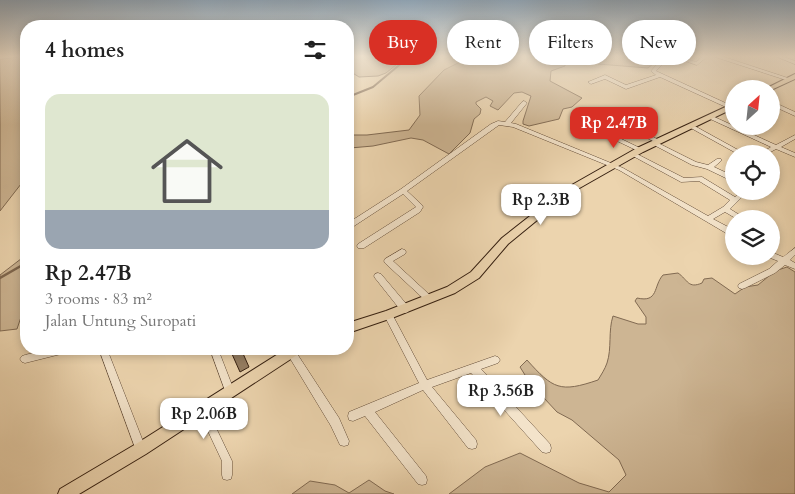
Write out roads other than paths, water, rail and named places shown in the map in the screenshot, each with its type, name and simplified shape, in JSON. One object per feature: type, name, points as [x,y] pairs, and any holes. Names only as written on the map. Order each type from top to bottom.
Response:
[{"type":"main road","points":[[354,326],[451,290],[474,275],[505,241],[539,212],[583,181],[655,142],[725,110]]},
{"type":"main road","points":[[65,494],[141,449],[287,355]]},
{"type":"street","points":[[591,82],[599,79]]},
{"type":"street","points":[[609,79],[626,87],[649,79]]},
{"type":"street","points":[[669,79],[725,103]]},
{"type":"street","points":[[507,124],[524,103]]},
{"type":"street","points":[[780,107],[795,114]]},
{"type":"street","points":[[600,112],[694,164],[709,167],[725,175]]},
{"type":"street","points":[[710,117],[772,145]]},
{"type":"street","points":[[603,132],[619,122]]},
{"type":"street","points":[[354,222],[403,191],[493,125],[507,124],[611,165],[725,229]]},
{"type":"street","points":[[691,126],[725,145]]},
{"type":"street","points":[[596,129],[683,180],[700,179],[725,194]]},
{"type":"street","points":[[780,145],[795,137]]},
{"type":"street","points":[[780,149],[795,155]]},
{"type":"street","points":[[709,167],[719,160]]},
{"type":"street","points":[[361,246],[418,210],[420,207],[403,191]]},
{"type":"street","points":[[708,219],[725,209],[735,200]]},
{"type":"street","points":[[742,286],[772,270],[795,251]]},
{"type":"street","points":[[402,252],[388,261],[429,299]]},
{"type":"street","points":[[780,258],[795,266]]},
{"type":"street","points":[[378,276],[405,308]]},
{"type":"street","points":[[388,315],[425,385],[472,444]]},
{"type":"street","points":[[25,359],[41,355]]},
{"type":"street","points":[[105,355],[141,449]]},
{"type":"street","points":[[216,355],[230,393]]},
{"type":"street","points":[[297,355],[344,441]]},
{"type":"street","points":[[353,416],[425,385],[496,360]]},
{"type":"street","points":[[474,369],[546,448]]},
{"type":"street","points":[[203,410],[227,461],[227,475]]},
{"type":"street","points":[[367,410],[422,480]]},
{"type":"waterway","points":[[354,95],[373,87],[382,79]]},
{"type":"waterway","points":[[0,278],[20,266]]}]
